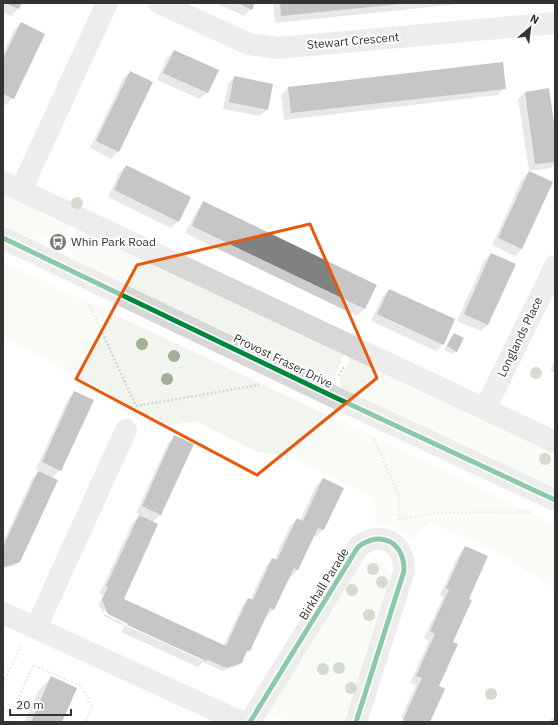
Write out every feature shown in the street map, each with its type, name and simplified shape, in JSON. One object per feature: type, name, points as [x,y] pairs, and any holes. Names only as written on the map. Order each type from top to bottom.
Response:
[{"type":"street","points":[[107,3],[12,186],[555,442]]},
{"type":"street","name":"Stewart Crescent","points":[[159,3],[249,44],[278,48],[555,23]]},
{"type":"street","name":"Provost Fraser Drive","points":[[3,238],[330,395],[555,500]]},
{"type":"street","name":"Longlands Place","points":[[485,409],[555,266]]},
{"type":"street","points":[[30,634],[126,430]]},
{"type":"street","name":"Birkhall Parade","points":[[250,722],[358,547],[373,539],[382,539],[397,547],[402,554],[404,571],[356,722]]},
{"type":"street","points":[[3,613],[30,634],[241,722]]},
{"type":"path","points":[[88,300],[136,406],[262,385],[263,382]]},
{"type":"path","points":[[336,382],[346,361]]},
{"type":"path","points":[[374,435],[399,496],[399,519],[437,513],[529,513],[535,511]]},
{"type":"path","points":[[3,683],[30,634]]},
{"type":"path","points":[[8,722],[33,665],[81,686],[92,706],[85,722]]},
{"type":"path","points":[[3,709],[12,713]]},
{"type":"highlighted area","points":[[310,224],[377,378],[257,475],[76,379],[137,265]]},
{"type":"shaded area","points":[[3,192],[72,224],[63,243],[50,237],[36,240],[3,225]]},
{"type":"shaded area","points":[[77,228],[344,355],[335,376],[326,381],[76,262],[69,246]]},
{"type":"shaded area","points":[[3,262],[374,437],[555,525],[555,589],[504,556],[430,522],[412,539],[396,527],[375,523],[375,498],[294,458],[256,451],[196,421],[157,427],[112,407],[107,393],[3,336]]},
{"type":"shaded area","points":[[351,358],[555,454],[555,487],[341,388],[340,379]]},
{"type":"shaded area","points":[[368,561],[381,562],[389,572],[390,584],[348,722],[289,722],[269,713],[269,706],[357,566]]},
{"type":"building","points":[[5,3],[22,3],[19,9]]},
{"type":"building","points":[[238,3],[255,3],[252,10]]},
{"type":"building","points":[[280,3],[400,3],[400,4],[281,16]]},
{"type":"building","points":[[21,22],[45,34],[14,99],[3,94],[3,59]]},
{"type":"building","points":[[174,50],[219,70],[208,93],[163,73]]},
{"type":"building","points":[[503,62],[506,89],[291,113],[288,87]]},
{"type":"building","points":[[130,71],[153,82],[119,152],[96,141]]},
{"type":"building","points":[[234,76],[273,84],[268,110],[229,102]]},
{"type":"building","points":[[549,88],[555,130],[555,162],[535,164],[525,92]]},
{"type":"building","points":[[126,165],[191,197],[179,222],[114,190]]},
{"type":"building","points":[[529,171],[553,182],[522,249],[498,238]]},
{"type":"building","points":[[203,201],[377,285],[365,309],[192,226]]},
{"type":"building","points":[[491,253],[516,264],[488,325],[464,314]]},
{"type":"building","points":[[389,289],[455,319],[444,345],[377,314]]},
{"type":"building","points":[[454,333],[464,338],[457,352],[447,346]]},
{"type":"building","points":[[74,391],[94,400],[61,471],[42,462]]},
{"type":"building","points":[[174,435],[194,444],[161,515],[142,506]]},
{"type":"building","points":[[38,471],[58,480],[20,562],[4,567],[3,544],[4,545]]},
{"type":"building","points":[[323,478],[344,488],[324,530],[318,528],[298,570],[294,568],[274,610],[270,608],[250,651],[247,650],[242,663],[226,668],[207,659],[206,661],[127,625],[128,624],[108,614],[102,600],[108,587],[106,586],[139,515],[158,524],[124,599],[226,646],[248,598],[253,600],[272,558],[277,560],[297,518],[303,521]]},
{"type":"building","points":[[465,546],[488,556],[469,599],[472,600],[453,642],[458,644],[439,686],[445,689],[430,722],[405,722],[403,720],[422,678],[416,676],[435,634],[430,631],[449,590],[446,588]]},
{"type":"building","points":[[51,676],[77,688],[62,722],[31,722]]},
{"type":"cycle path","points":[[3,238],[330,395],[555,500]]},
{"type":"cycle path","points":[[250,722],[358,547],[375,539],[383,539],[396,546],[403,561],[404,571],[356,722]]},
{"type":"place","name":"Whin Park Road","points":[[58,242]]}]
